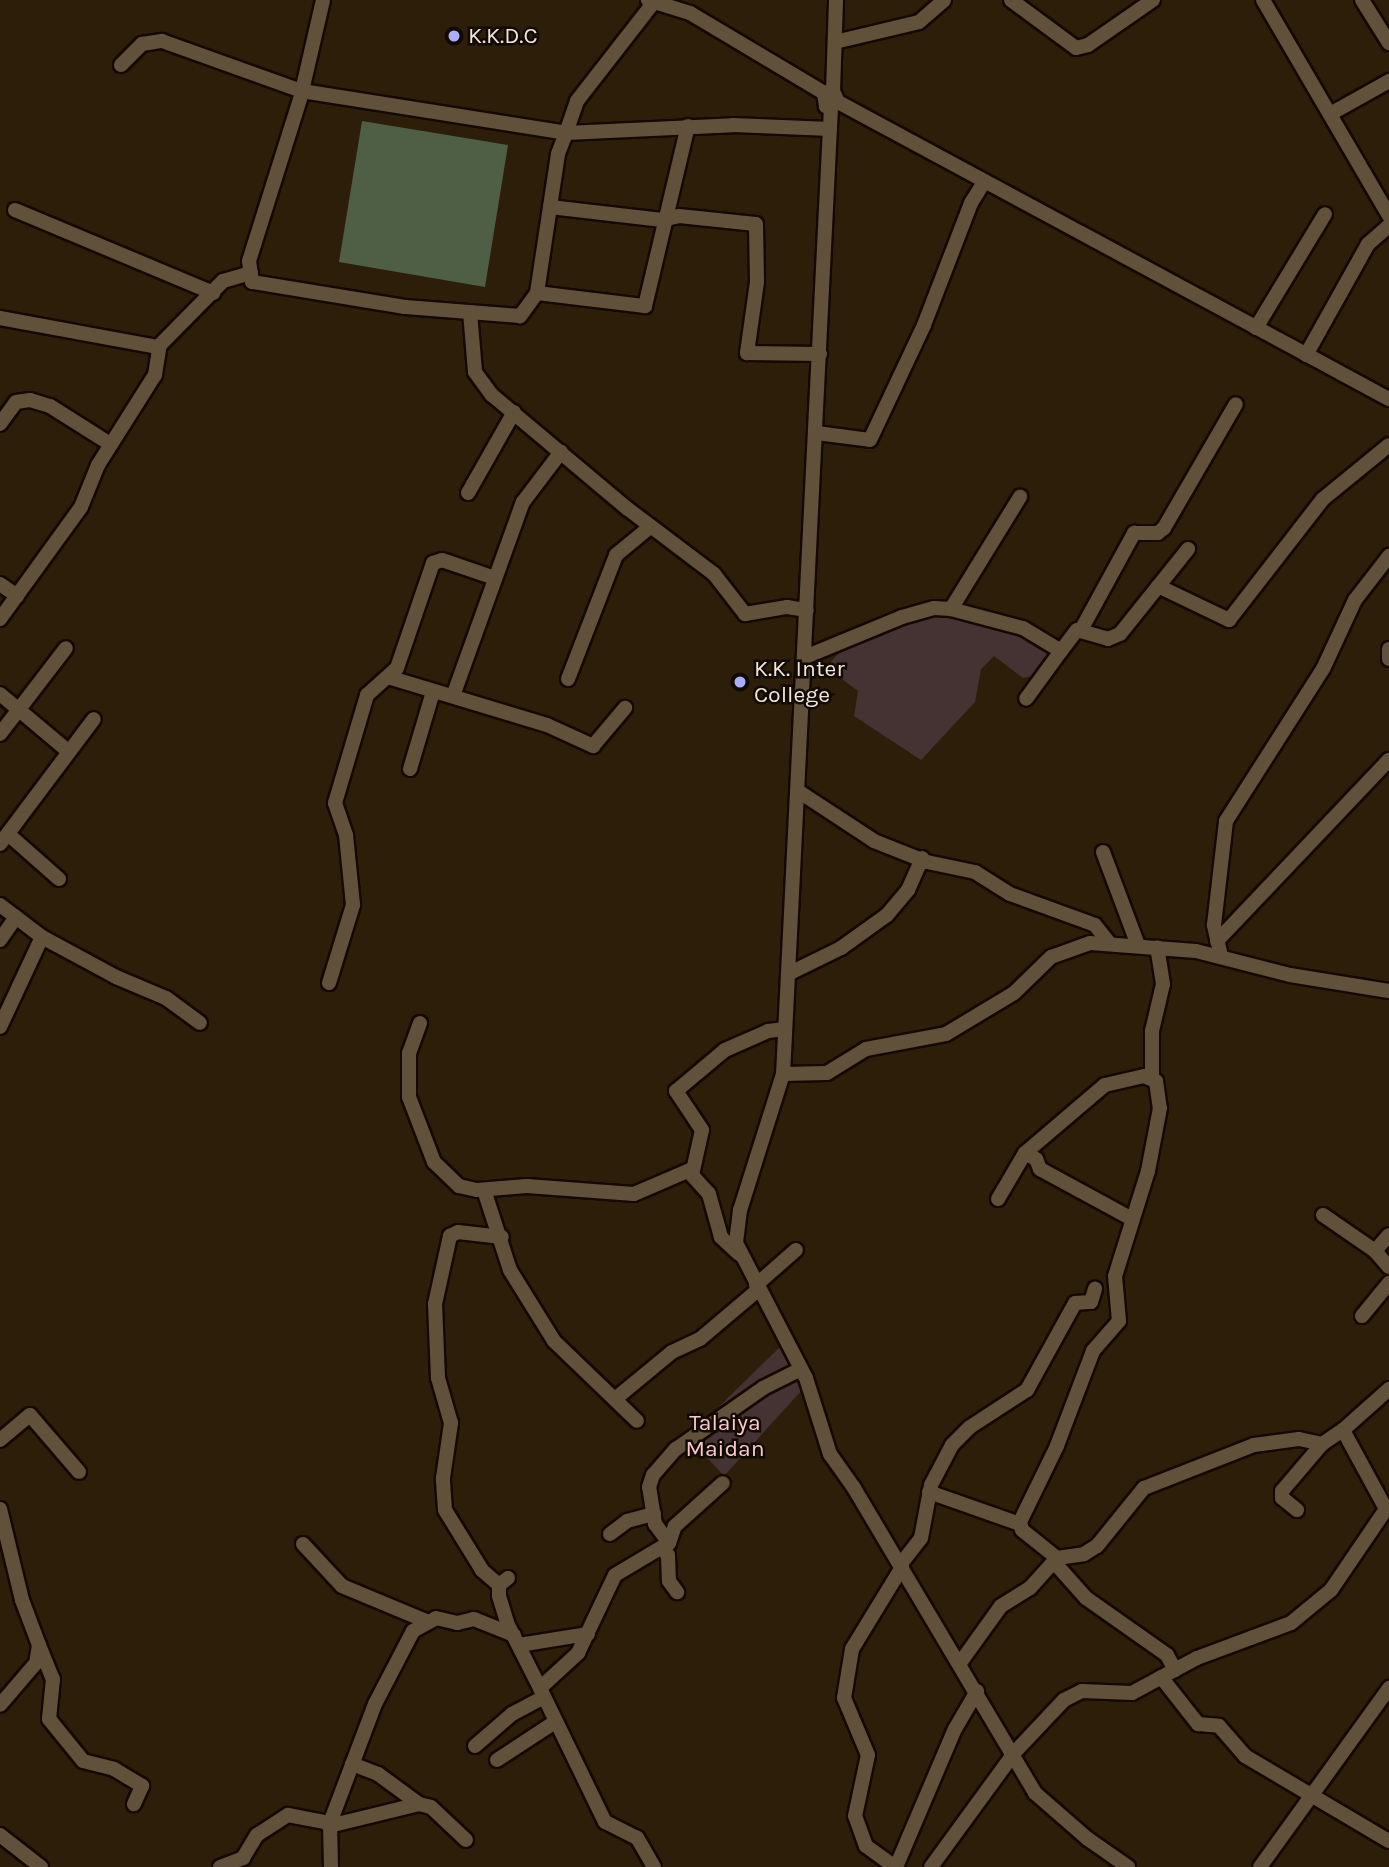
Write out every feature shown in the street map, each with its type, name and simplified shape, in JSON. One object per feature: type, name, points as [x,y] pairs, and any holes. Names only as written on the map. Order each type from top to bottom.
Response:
[{"type":"street","points":[[323,0],[302,91],[249,261],[253,282],[305,293],[520,316],[537,293],[558,154],[577,101],[651,1],[691,13],[983,184],[1389,399]]},
{"type":"street","points":[[739,1254],[737,1221],[783,1074],[817,433],[836,0]]},
{"type":"street","points":[[835,42],[919,22],[944,0]]},
{"type":"street","points":[[1011,0],[1076,48],[1088,46],[1153,0]]},
{"type":"street","points":[[1263,0],[1389,216]]},
{"type":"street","points":[[1362,0],[1389,43]]},
{"type":"street","points":[[121,65],[142,44],[162,41],[302,91],[566,134],[688,126],[830,129]]},
{"type":"street","points":[[1329,114],[1389,82]]},
{"type":"street","points":[[537,293],[645,306],[688,126]]},
{"type":"street","points":[[817,433],[870,440],[924,325],[971,203],[983,184]]},
{"type":"street","points":[[550,206],[666,219],[679,216],[756,224],[757,282],[747,353],[820,354]]},
{"type":"street","points":[[15,210],[213,293]]},
{"type":"street","points":[[1256,328],[1325,214]]},
{"type":"street","points":[[1306,355],[1368,244],[1389,226]]},
{"type":"street","points":[[0,619],[81,507],[110,444],[155,375],[160,345],[223,281],[251,273]]},
{"type":"street","points":[[470,312],[475,372],[482,386],[651,526],[715,574],[745,614],[763,608],[807,610]]},
{"type":"street","points":[[0,318],[127,345],[160,345]]},
{"type":"street","points":[[0,424],[16,402],[30,400],[50,405],[110,444]]},
{"type":"street","points":[[1026,699],[1081,630],[1134,533],[1158,533],[1164,528],[1236,404]]},
{"type":"street","points":[[468,493],[514,412]]},
{"type":"street","points":[[1157,586],[1229,620],[1323,499],[1389,445]]},
{"type":"street","points":[[453,696],[527,493],[562,452]]},
{"type":"street","points":[[951,609],[1020,496]]},
{"type":"street","points":[[568,679],[617,555],[651,526]]},
{"type":"street","points":[[1081,630],[1116,637],[1188,549]]},
{"type":"street","points":[[1219,948],[1214,917],[1226,821],[1323,669],[1355,600],[1389,556]]},
{"type":"street","points":[[330,983],[353,905],[346,835],[335,803],[367,695],[388,677],[400,661],[433,563],[442,561],[495,578]]},
{"type":"street","points":[[0,584],[17,596]]},
{"type":"street","points":[[805,657],[902,617],[934,608],[951,609],[1023,628],[1061,652]]},
{"type":"street","points":[[0,734],[66,648]]},
{"type":"street","points":[[1389,649],[1389,659]]},
{"type":"street","points":[[388,677],[547,725],[593,746],[625,708]]},
{"type":"street","points":[[410,769],[433,691]]},
{"type":"street","points":[[0,694],[69,752]]},
{"type":"street","points":[[59,879],[2,840],[93,719]]},
{"type":"street","points":[[1219,948],[1389,760]]},
{"type":"street","points":[[798,791],[865,836],[922,859],[975,872],[1010,894],[1095,925],[1109,943]]},
{"type":"street","points":[[1103,852],[1138,945]]},
{"type":"street","points":[[788,974],[841,948],[887,915],[908,890],[922,859]]},
{"type":"street","points":[[0,905],[42,937],[116,977],[166,998],[200,1023]]},
{"type":"street","points":[[0,940],[16,917]]},
{"type":"street","points":[[0,1027],[42,937]]},
{"type":"street","points":[[783,1074],[827,1073],[866,1049],[946,1034],[1014,993],[1051,957],[1090,943],[1219,948],[1290,975],[1389,991]]},
{"type":"street","points":[[1020,1524],[1057,1446],[1093,1351],[1119,1321],[1115,1276],[1148,1171],[1151,1139],[1160,1108],[1159,1088],[1152,1078],[1152,1031],[1163,984],[1157,947]]},
{"type":"street","points":[[420,1023],[410,1053],[409,1097],[443,1173],[459,1185],[485,1190],[527,1186],[634,1194],[694,1176]]},
{"type":"street","points":[[785,1029],[768,1031],[725,1050],[678,1085],[676,1094],[702,1130],[694,1176],[709,1194],[721,1237],[739,1254],[801,1369],[826,1446],[1043,1801],[1125,1866]]},
{"type":"street","points":[[998,1199],[1025,1153],[1105,1085],[1117,1079],[1152,1078]]},
{"type":"street","points":[[1025,1153],[1036,1159],[1040,1169],[1132,1219]]},
{"type":"street","points":[[485,1190],[502,1237],[510,1270],[554,1341],[637,1421]]},
{"type":"street","points":[[1323,1215],[1375,1251],[1389,1267]]},
{"type":"street","points":[[502,1237],[453,1233],[446,1244],[435,1304],[438,1378],[451,1423],[443,1478],[445,1510],[482,1570],[504,1582],[499,1596],[516,1640],[555,1721],[576,1754],[606,1822],[638,1838],[654,1867]]},
{"type":"street","points":[[1375,1251],[1389,1235]]},
{"type":"street","points":[[615,1399],[672,1352],[700,1339],[796,1250]]},
{"type":"street","points":[[1362,1316],[1389,1283]]},
{"type":"street","points":[[977,1691],[955,1729],[896,1867],[866,1846],[855,1816],[868,1755],[844,1698],[852,1649],[901,1566],[921,1538],[929,1492],[958,1438],[1034,1383],[1075,1303],[1090,1302],[1096,1289]]},
{"type":"street","points":[[677,1592],[669,1581],[667,1555],[654,1514],[650,1480],[676,1449],[763,1388],[801,1369]]},
{"type":"street","points":[[1297,1510],[1282,1498],[1282,1491],[1322,1444],[1343,1430],[1389,1389]]},
{"type":"street","points":[[0,1440],[30,1415],[79,1472]]},
{"type":"street","points":[[931,1867],[1014,1753],[1055,1707],[1072,1695],[1091,1690],[1132,1693],[1175,1670],[1298,1618],[1338,1583],[1388,1511],[1343,1430]]},
{"type":"street","points":[[960,1663],[1001,1606],[1030,1588],[1055,1560],[1084,1554],[1097,1546],[1150,1485],[1254,1445],[1299,1439],[1322,1444]]},
{"type":"street","points":[[475,1746],[542,1692],[572,1660],[615,1575],[665,1545],[675,1526],[723,1483]]},
{"type":"street","points":[[929,1492],[1020,1524],[1055,1560],[1086,1598],[1167,1655],[1175,1670]]},
{"type":"street","points":[[0,1509],[22,1600],[53,1679],[49,1719],[79,1758],[118,1770],[142,1786],[134,1804]]},
{"type":"street","points":[[610,1534],[627,1521],[654,1514]]},
{"type":"street","points":[[303,1544],[342,1586],[426,1621],[480,1619],[516,1640],[588,1633]]},
{"type":"street","points":[[331,1867],[330,1824],[352,1764],[399,1655],[413,1631],[426,1621]]},
{"type":"street","points":[[0,1705],[36,1663],[39,1648]]},
{"type":"street","points":[[1161,1677],[1198,1724],[1219,1726],[1245,1756],[1389,1841]]},
{"type":"street","points":[[1260,1867],[1389,1688]]},
{"type":"street","points":[[497,1760],[555,1721]]},
{"type":"street","points":[[352,1764],[378,1774],[419,1804],[431,1807],[466,1840]]},
{"type":"street","points":[[220,1867],[243,1858],[257,1835],[288,1815],[330,1824],[419,1804]]},
{"type":"street","points":[[0,1835],[41,1867]]},
{"type":"green space","points":[[944,609],[1017,631],[1048,653],[1032,676],[1023,678],[994,656],[981,669],[975,702],[921,760],[854,716],[858,691],[826,667],[840,652]]},
{"type":"green space","name":"Talaiya Maidan","points":[[783,1344],[802,1390],[724,1476],[688,1437]]},
{"type":"shaded area","points":[[362,121],[508,145],[485,287],[339,262]]},
{"type":"place","name":"K.K.D.C","points":[[454,36]]},
{"type":"place","name":"K.K. Inter College","points":[[740,682]]}]
